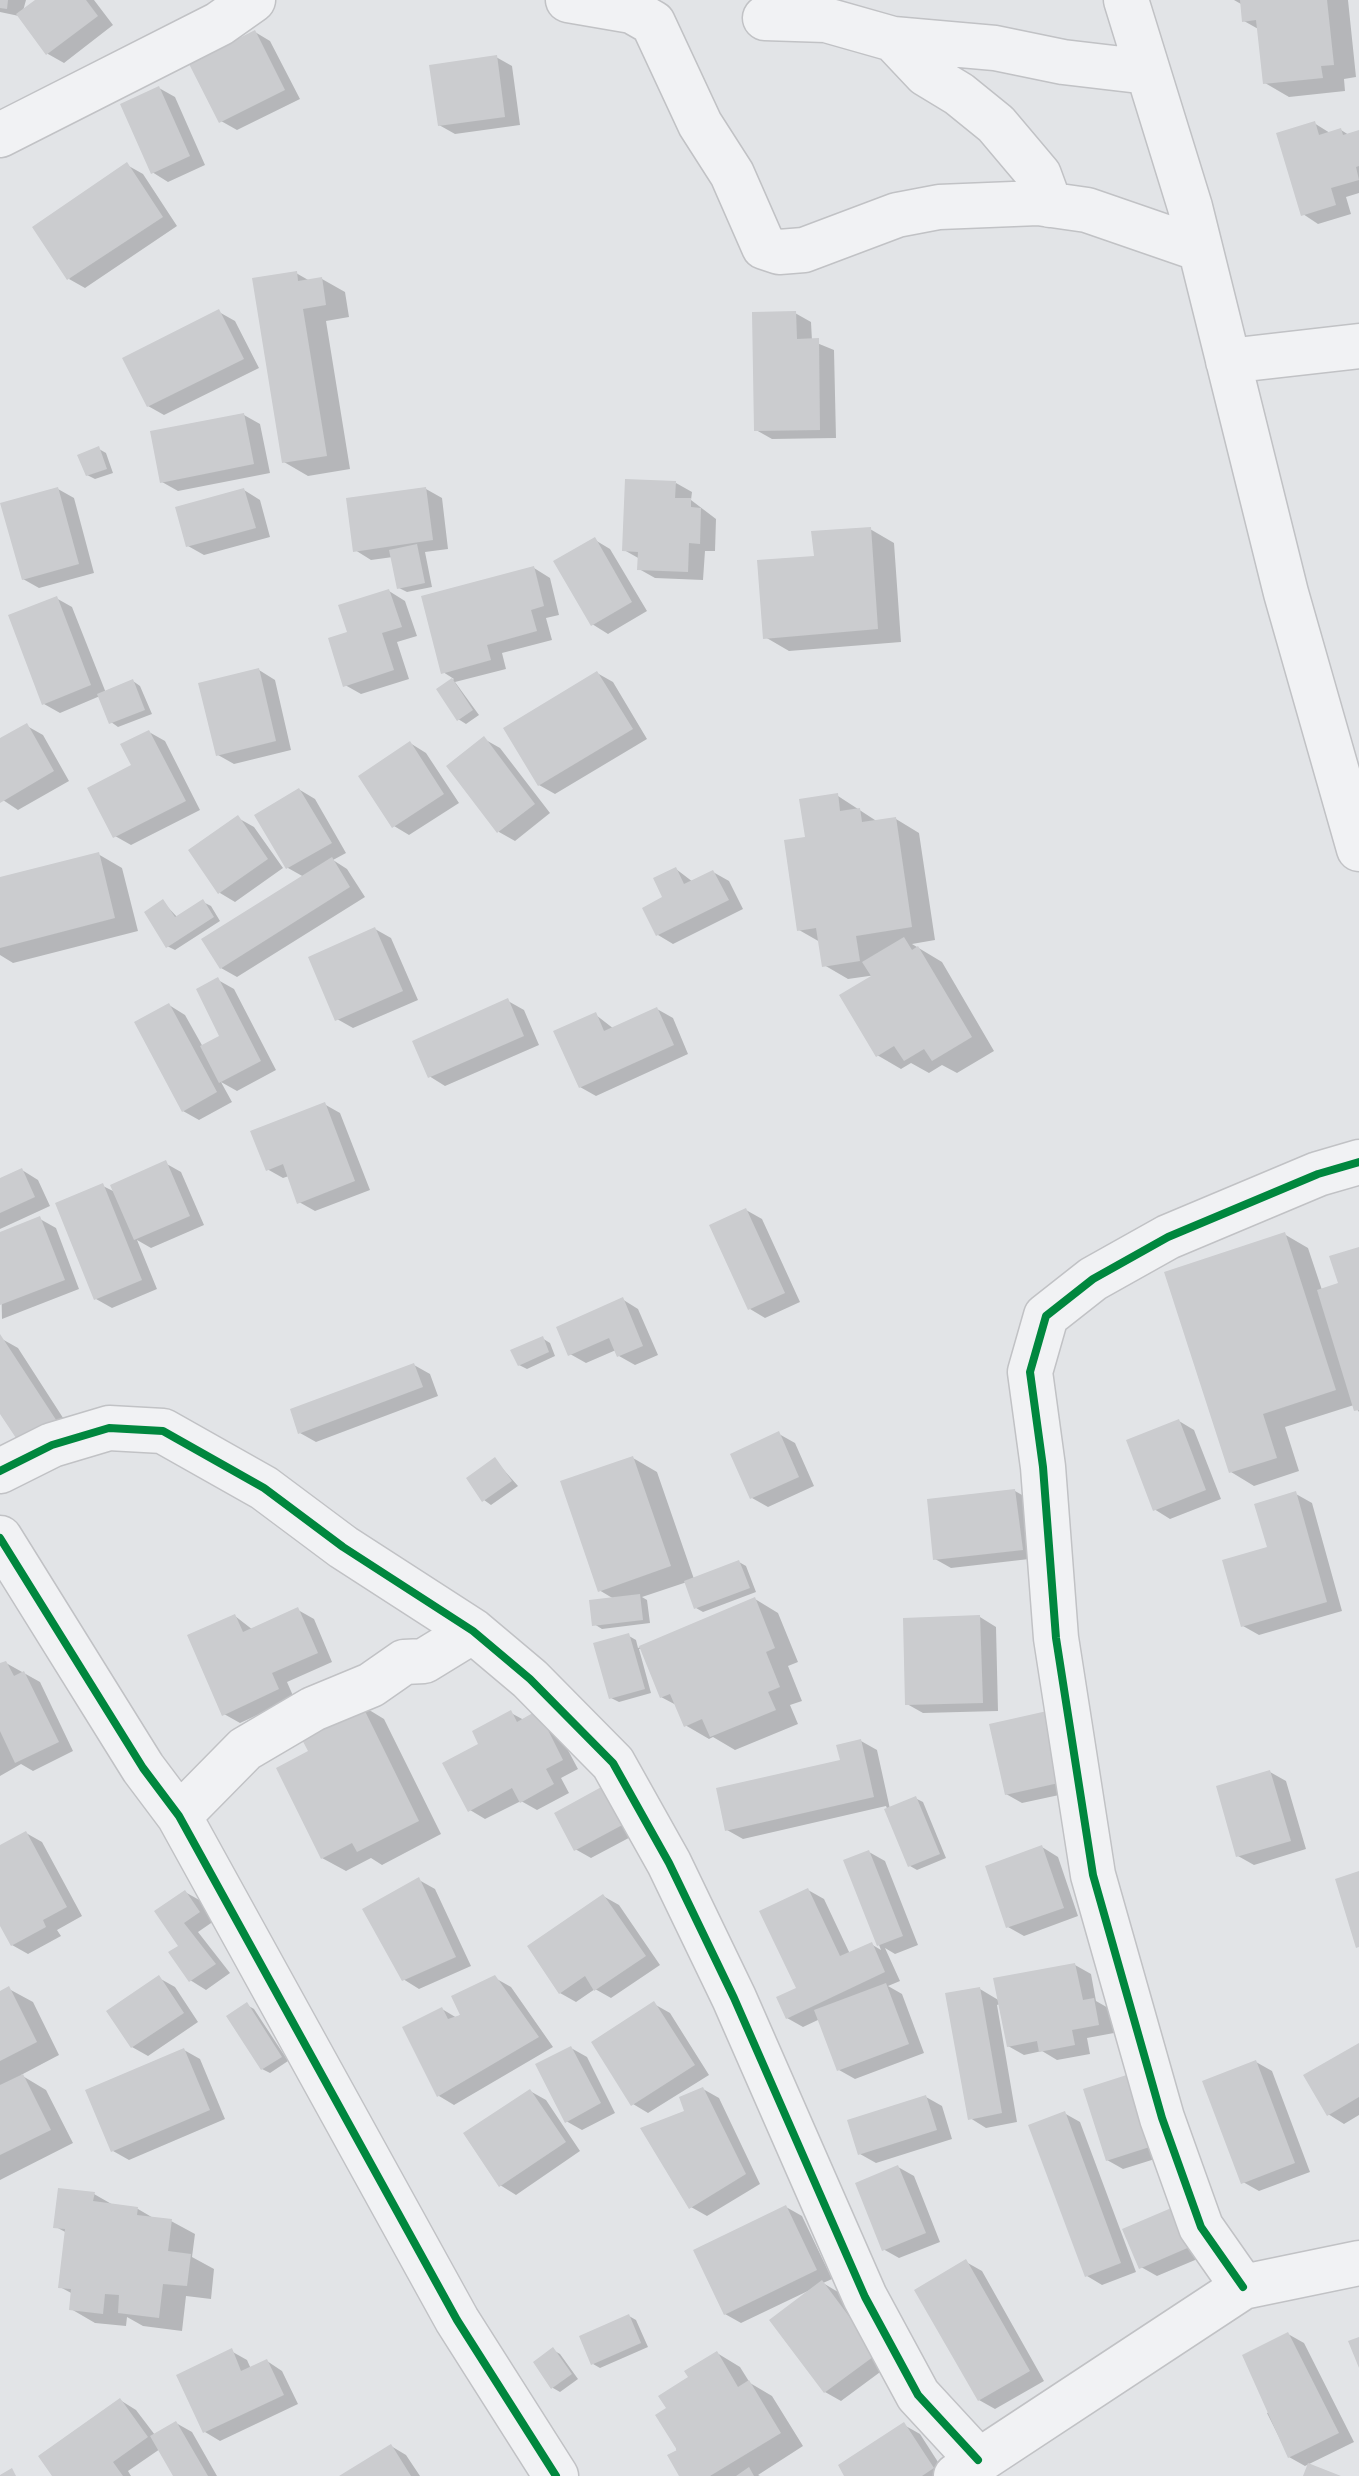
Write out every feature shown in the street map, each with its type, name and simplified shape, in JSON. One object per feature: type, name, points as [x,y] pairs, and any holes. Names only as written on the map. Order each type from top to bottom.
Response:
[{"type":"street","points":[[0,135],[219,24],[253,0]]},
{"type":"street","points":[[568,0],[632,11],[653,23],[700,124],[732,174],[764,247],[779,252],[804,250],[897,215],[939,207],[1050,205],[1087,210],[1200,249]]},
{"type":"street","points":[[1126,0],[1200,249],[1286,593],[1359,849]]},
{"type":"street","points":[[765,18],[826,20],[893,39],[995,48],[1063,62],[1148,72]]},
{"type":"street","points":[[893,39],[926,74],[959,94],[996,124],[1039,175],[1050,205]]},
{"type":"street","points":[[1228,361],[1359,346]]},
{"type":"street","points":[[1243,2287],[1201,2227],[1157,2103],[1093,1875],[1056,1638],[1043,1467],[1030,1372],[1046,1316],[1093,1279],[1168,1237],[1318,1174],[1359,1162]]},
{"type":"street","points":[[0,1471],[52,1445],[109,1428],[163,1431],[264,1488],[343,1547],[473,1631],[530,1679],[613,1763],[669,1863],[734,1998],[865,2297],[918,2395],[967,2468],[1243,2287],[1359,2263]]},
{"type":"street","points":[[0,1538],[143,1768],[179,1816],[457,2320],[556,2476]]},
{"type":"street","points":[[179,1816],[245,1749],[313,1709],[371,1685],[404,1662],[424,1661],[473,1631]]},
{"type":"building","points":[[0,0],[8,0],[7,9],[0,8]]},
{"type":"building","points":[[35,0],[86,0],[98,16],[46,55],[16,14]]},
{"type":"building","points":[[1240,0],[1327,0],[1334,65],[1321,66],[1323,78],[1263,84],[1256,20],[1242,22]]},
{"type":"building","points":[[255,30],[285,90],[219,123],[189,64]]},
{"type":"building","points":[[497,55],[505,117],[438,126],[429,65]]},
{"type":"building","points":[[159,86],[190,156],[151,174],[120,104]]},
{"type":"building","points":[[1315,121],[1319,135],[1341,128],[1343,135],[1359,130],[1359,166],[1356,167],[1359,180],[1331,188],[1336,205],[1301,216],[1276,133]]},
{"type":"building","points":[[127,162],[163,217],[67,280],[32,227]]},
{"type":"building","points":[[297,271],[298,281],[322,277],[326,305],[303,309],[327,456],[282,463],[252,278]]},
{"type":"building","points":[[219,309],[244,359],[147,407],[122,358]]},
{"type":"building","points":[[796,311],[797,339],[819,338],[820,430],[754,431],[752,312]]},
{"type":"building","points":[[244,413],[254,464],[160,483],[150,431]]},
{"type":"building","points":[[99,446],[107,469],[86,476],[77,455]]},
{"type":"building","points":[[625,479],[676,481],[675,498],[691,498],[691,507],[701,508],[700,544],[689,543],[688,572],[637,570],[638,552],[622,551]]},
{"type":"building","points":[[58,487],[79,564],[22,580],[0,503]]},
{"type":"building","points":[[426,487],[433,540],[353,552],[346,498]]},
{"type":"building","points":[[244,488],[256,528],[186,547],[175,507]]},
{"type":"building","points":[[871,527],[878,629],[763,639],[757,560],[814,556],[811,531]]},
{"type":"building","points":[[595,537],[632,602],[591,626],[553,561]]},
{"type":"building","points":[[417,544],[425,583],[397,589],[389,550]]},
{"type":"building","points":[[534,566],[544,606],[531,610],[537,631],[487,645],[491,660],[441,674],[421,596]]},
{"type":"building","points":[[389,589],[402,627],[382,633],[394,670],[343,687],[328,638],[347,632],[338,605]]},
{"type":"building","points":[[57,596],[91,685],[42,705],[8,615]]},
{"type":"building","points":[[259,668],[276,741],[216,756],[198,683]]},
{"type":"building","points":[[597,671],[633,729],[538,786],[503,728]]},
{"type":"building","points":[[452,678],[473,710],[457,721],[436,689]]},
{"type":"building","points":[[133,679],[145,710],[109,724],[97,694]]},
{"type":"building","points":[[27,723],[54,771],[0,803],[0,738]]},
{"type":"building","points":[[149,730],[186,801],[113,838],[87,788],[131,765],[120,744]]},
{"type":"building","points":[[484,736],[535,804],[497,833],[446,766]]},
{"type":"building","points":[[410,741],[444,794],[392,828],[358,776]]},
{"type":"building","points":[[299,788],[332,843],[286,869],[254,815]]},
{"type":"building","points":[[838,793],[840,811],[860,808],[862,822],[896,817],[912,927],[856,936],[860,961],[822,967],[816,928],[797,931],[784,840],[805,837],[799,799]]},
{"type":"building","points":[[238,815],[268,859],[218,894],[188,850]]},
{"type":"building","points":[[99,852],[115,918],[0,948],[0,877]]},
{"type":"building","points":[[332,857],[350,887],[220,969],[201,939]]},
{"type":"building","points":[[676,867],[684,884],[713,870],[729,900],[656,936],[642,908],[662,897],[653,878]]},
{"type":"building","points":[[163,899],[175,917],[203,899],[214,917],[166,948],[144,912]]},
{"type":"building","points":[[375,927],[403,991],[335,1021],[308,957]]},
{"type":"building","points":[[904,937],[912,950],[918,946],[972,1037],[932,1061],[924,1049],[904,1061],[894,1046],[876,1057],[839,995],[871,976],[862,962]]},
{"type":"building","points":[[218,977],[261,1061],[219,1083],[200,1046],[219,1036],[196,989]]},
{"type":"building","points":[[508,998],[524,1036],[428,1078],[412,1041]]},
{"type":"building","points":[[169,1003],[217,1092],[182,1112],[134,1022]]},
{"type":"building","points":[[657,1007],[674,1045],[579,1088],[553,1031],[596,1012],[604,1031]]},
{"type":"building","points":[[325,1102],[355,1181],[297,1204],[283,1164],[266,1171],[250,1131]]},
{"type":"building","points":[[166,1160],[190,1216],[134,1240],[110,1185]]},
{"type":"building","points":[[22,1168],[35,1197],[0,1213],[0,1178]]},
{"type":"building","points":[[103,1183],[142,1280],[94,1300],[55,1203]]},
{"type":"building","points":[[746,1208],[785,1293],[748,1310],[709,1225]]},
{"type":"building","points":[[40,1216],[65,1280],[0,1305],[0,1232]]},
{"type":"building","points":[[1285,1232],[1336,1390],[1263,1414],[1277,1458],[1229,1473],[1164,1272]]},
{"type":"building","points":[[1359,1247],[1359,1410],[1354,1411],[1317,1290],[1338,1283],[1329,1256]]},
{"type":"building","points":[[623,1297],[643,1346],[617,1357],[609,1338],[568,1356],[556,1327]]},
{"type":"building","points":[[0,1334],[62,1429],[26,1453],[0,1414]]},
{"type":"building","points":[[543,1336],[549,1352],[518,1366],[510,1350]]},
{"type":"building","points":[[414,1363],[423,1387],[298,1434],[290,1409]]},
{"type":"building","points":[[1179,1419],[1206,1490],[1153,1511],[1126,1440]]},
{"type":"building","points":[[779,1431],[799,1477],[750,1499],[730,1454]]},
{"type":"building","points":[[633,1456],[671,1566],[598,1592],[560,1481]]},
{"type":"building","points":[[495,1457],[512,1481],[482,1502],[466,1478]]},
{"type":"building","points":[[1015,1489],[1023,1550],[933,1560],[927,1499]]},
{"type":"building","points":[[1296,1491],[1327,1602],[1241,1627],[1222,1560],[1267,1547],[1254,1504]]},
{"type":"building","points":[[739,1560],[750,1588],[694,1609],[684,1581]]},
{"type":"building","points":[[640,1594],[643,1620],[592,1626],[589,1600]]},
{"type":"building","points":[[755,1597],[775,1648],[766,1652],[780,1687],[768,1692],[776,1710],[710,1737],[702,1719],[684,1727],[670,1694],[660,1698],[639,1646]]},
{"type":"building","points":[[298,1607],[318,1653],[272,1673],[279,1689],[222,1716],[187,1635],[235,1614],[243,1632]]},
{"type":"building","points":[[980,1615],[983,1703],[905,1705],[903,1618]]},
{"type":"building","points":[[629,1633],[645,1689],[609,1699],[593,1643]]},
{"type":"building","points":[[6,1661],[14,1676],[24,1671],[59,1742],[15,1763],[0,1731],[0,1663]]},
{"type":"building","points":[[361,1703],[419,1821],[357,1852],[352,1843],[321,1859],[276,1768],[308,1751],[299,1734]]},
{"type":"building","points":[[1056,1709],[1072,1780],[1005,1795],[989,1724]]},
{"type":"building","points":[[511,1710],[517,1722],[538,1710],[563,1760],[546,1769],[554,1784],[520,1803],[512,1788],[468,1812],[442,1763],[478,1744],[472,1731]]},
{"type":"building","points":[[861,1739],[874,1797],[725,1831],[716,1788],[840,1760],[836,1745]]},
{"type":"building","points":[[1270,1770],[1291,1841],[1236,1857],[1216,1786]]},
{"type":"building","points":[[605,1785],[626,1823],[574,1851],[554,1813]]},
{"type":"building","points":[[916,1796],[940,1854],[908,1867],[884,1809]]},
{"type":"building","points":[[26,1831],[67,1907],[43,1920],[46,1927],[11,1946],[0,1926],[0,1845]]},
{"type":"building","points":[[1042,1845],[1064,1908],[1006,1928],[985,1866]]},
{"type":"building","points":[[869,1850],[903,1936],[877,1946],[843,1860]]},
{"type":"building","points":[[1359,1871],[1359,1947],[1356,1948],[1335,1879]]},
{"type":"building","points":[[419,1877],[456,1957],[402,1981],[362,1909]]},
{"type":"building","points":[[808,1888],[840,1956],[872,1942],[885,1972],[786,2019],[776,1997],[796,1988],[759,1911]]},
{"type":"building","points":[[185,1890],[200,1912],[184,1923],[216,1964],[189,1982],[168,1952],[178,1946],[154,1911]]},
{"type":"building","points":[[603,1894],[646,1956],[594,1991],[585,1976],[559,1994],[527,1946]]},
{"type":"building","points":[[1075,1963],[1083,2000],[1094,1998],[1099,2025],[1072,2030],[1075,2045],[1039,2052],[1037,2041],[1007,2047],[993,1978]]},
{"type":"building","points":[[159,1975],[184,2013],[131,2048],[106,2011]]},
{"type":"building","points":[[495,1975],[539,2037],[437,2097],[402,2027],[442,2007],[448,2019],[460,2015],[451,1996]]},
{"type":"building","points":[[886,1983],[909,2044],[837,2071],[814,2010]]},
{"type":"building","points":[[9,1986],[37,2042],[0,2061],[0,1991]]},
{"type":"building","points":[[980,1987],[1002,2113],[968,2120],[945,1993]]},
{"type":"building","points":[[654,2001],[695,2065],[631,2106],[591,2042]]},
{"type":"building","points":[[247,2002],[282,2057],[261,2070],[226,2016]]},
{"type":"building","points":[[1359,2043],[1359,2097],[1327,2116],[1303,2075]]},
{"type":"building","points":[[571,2046],[601,2103],[565,2123],[535,2064]]},
{"type":"building","points":[[184,2048],[210,2110],[111,2152],[85,2090]]},
{"type":"building","points":[[1256,2060],[1295,2163],[1241,2184],[1202,2081]]},
{"type":"building","points":[[1136,2072],[1159,2144],[1106,2161],[1083,2089]]},
{"type":"building","points":[[23,2074],[51,2130],[0,2155],[0,2085]]},
{"type":"building","points":[[703,2087],[746,2174],[689,2209],[640,2128],[684,2111],[679,2097]]},
{"type":"building","points":[[530,2089],[566,2142],[499,2187],[463,2133]]},
{"type":"building","points":[[926,2095],[937,2130],[858,2155],[847,2120]]},
{"type":"building","points":[[1065,2111],[1121,2263],[1085,2277],[1028,2125]]},
{"type":"building","points":[[898,2165],[926,2233],[882,2251],[855,2183]]},
{"type":"building","points":[[58,2188],[95,2192],[93,2201],[138,2207],[137,2215],[172,2219],[168,2251],[191,2254],[187,2286],[163,2284],[159,2318],[118,2313],[119,2295],[105,2294],[103,2314],[69,2310],[71,2289],[58,2288],[65,2229],[53,2228]]},
{"type":"building","points":[[786,2205],[817,2270],[724,2315],[693,2250]]},
{"type":"building","points":[[1176,2206],[1192,2246],[1139,2269],[1122,2229]]},
{"type":"building","points":[[966,2259],[1030,2371],[978,2401],[914,2290]]},
{"type":"building","points":[[822,2280],[877,2354],[824,2393],[769,2320]]},
{"type":"building","points":[[629,2314],[641,2343],[591,2365],[579,2336]]},
{"type":"building","points":[[1288,2332],[1339,2433],[1288,2458],[1242,2355]]},
{"type":"building","points":[[1359,2337],[1359,2368],[1348,2341]]},
{"type":"building","points":[[553,2347],[572,2374],[551,2389],[533,2362]]},
{"type":"building","points":[[232,2348],[241,2371],[267,2359],[284,2395],[203,2433],[176,2375]]},
{"type":"building","points":[[717,2351],[738,2387],[749,2380],[781,2433],[710,2476],[679,2476],[667,2455],[677,2450],[655,2415],[666,2408],[658,2396],[688,2377],[684,2371]]},
{"type":"building","points":[[120,2398],[148,2437],[113,2462],[123,2476],[52,2476],[38,2456]]},
{"type":"building","points":[[176,2421],[208,2476],[173,2476],[150,2436]]},
{"type":"building","points":[[904,2422],[934,2468],[922,2476],[844,2476],[838,2465]]},
{"type":"building","points":[[391,2444],[411,2476],[339,2476]]},
{"type":"building","points":[[1308,2463],[1341,2476],[1303,2476]]},
{"type":"building","points":[[749,2467],[754,2476],[736,2476]]},
{"type":"building","points":[[12,2468],[16,2476],[0,2476],[0,2475]]},
{"type":"cycle path","points":[[1243,2287],[1201,2227],[1162,2118],[1093,1875],[1056,1638],[1043,1467],[1030,1372],[1046,1316],[1093,1279],[1168,1237],[1318,1174],[1359,1162]]},
{"type":"cycle path","points":[[0,1471],[52,1445],[109,1428],[163,1431],[264,1488],[343,1547],[473,1631],[530,1679],[613,1763],[669,1863],[734,1998],[865,2297],[918,2395],[978,2460]]},
{"type":"cycle path","points":[[0,1538],[143,1768],[179,1816],[457,2320],[556,2476]]}]
